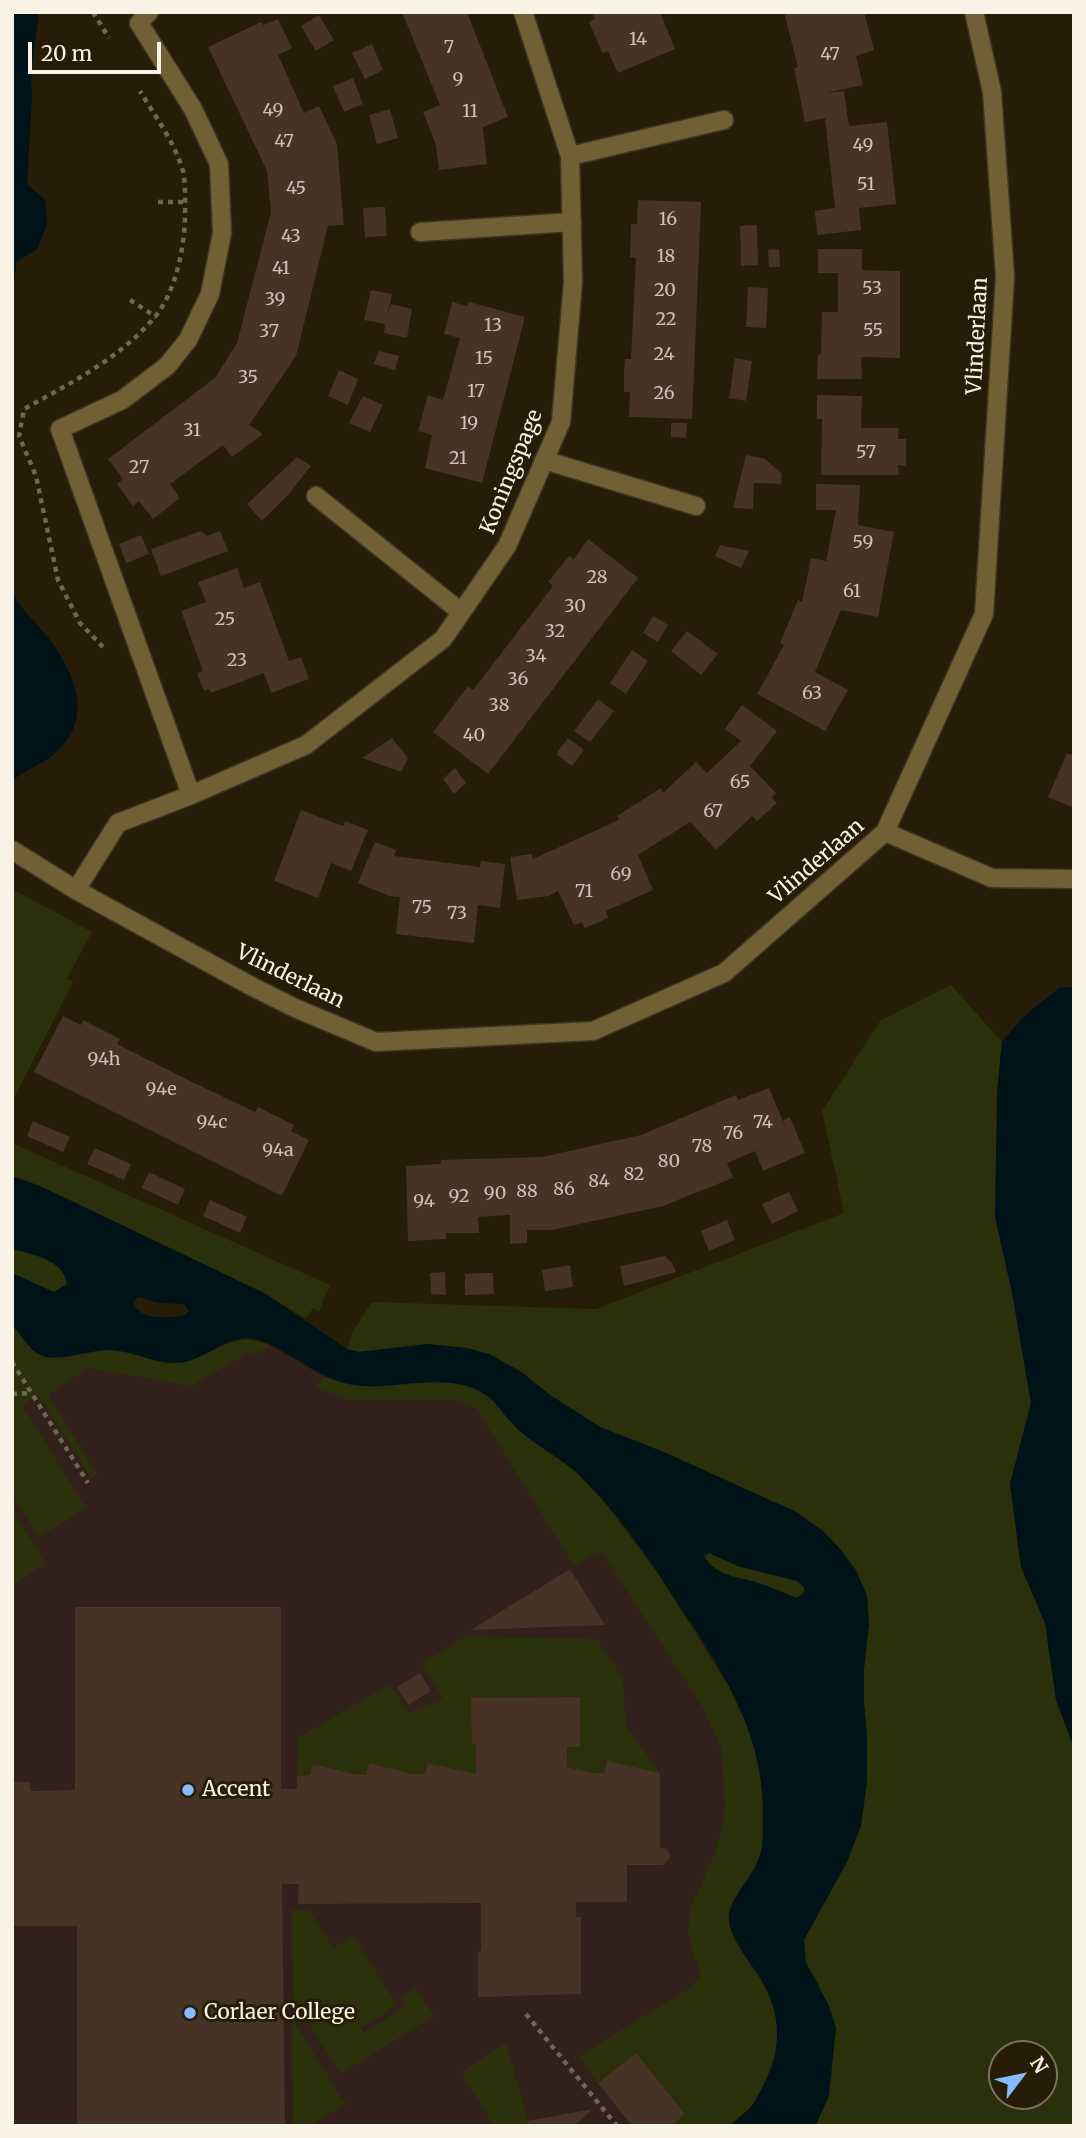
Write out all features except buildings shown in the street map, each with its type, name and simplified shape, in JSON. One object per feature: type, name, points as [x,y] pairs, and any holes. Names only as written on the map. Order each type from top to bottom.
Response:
[{"type":"street","name":"Koningspage","points":[[75,890],[118,823],[191,795],[306,745],[443,639],[507,546],[561,422],[573,282],[570,156],[523,12]]},
{"type":"street","name":"Vlinderlaan","points":[[13,850],[75,890],[251,986],[376,1042],[593,1031],[724,973],[886,832],[984,614],[1005,277],[992,92],[974,12]]},
{"type":"street","points":[[144,18],[219,164],[222,233],[210,293],[188,340],[167,366],[122,400],[60,429],[191,795]]},
{"type":"street","points":[[570,156],[724,120]]},
{"type":"street","points":[[420,232],[572,222]]},
{"type":"street","points":[[544,460],[696,506]]},
{"type":"street","points":[[316,496],[461,612]]},
{"type":"street","points":[[886,832],[992,878],[1074,880]]},
{"type":"path","points":[[93,12],[111,43]]},
{"type":"path","points":[[104,648],[80,623],[58,580],[37,476],[19,436],[24,409],[93,370],[155,317],[176,276],[184,243],[183,171],[136,84]]},
{"type":"path","points":[[158,202],[185,202]]},
{"type":"path","points":[[130,300],[155,317]]},
{"type":"path","points":[[12,1362],[88,1483]]},
{"type":"path","points":[[12,1394],[32,1393]]},
{"type":"path","points":[[526,2014],[617,2126]]},
{"type":"shaded area","points":[[12,12],[39,12],[31,71],[27,184],[45,200],[47,224],[37,249],[16,262],[12,309]]},
{"type":"shaded area","points":[[12,593],[50,640],[67,668],[77,698],[77,713],[74,728],[66,742],[48,759],[12,781]]},
{"type":"shaded area","points":[[1074,987],[1074,1748],[1056,1700],[1045,1623],[1021,1567],[1010,1484],[1031,1403],[1013,1298],[995,1217],[997,1092],[1002,1042],[1023,1017],[1059,988]]},
{"type":"shaded area","points":[[12,1176],[40,1186],[266,1294],[347,1349],[359,1352],[428,1344],[467,1348],[489,1354],[520,1371],[550,1395],[600,1427],[666,1453],[796,1512],[823,1531],[841,1550],[856,1570],[867,1596],[869,1624],[864,1668],[864,1704],[867,1782],[861,1826],[847,1862],[804,1940],[806,1963],[829,2006],[836,2028],[829,2096],[815,2126],[729,2126],[750,2108],[756,2099],[770,2072],[777,2035],[770,1997],[739,1947],[730,1926],[729,1916],[731,1906],[755,1867],[762,1847],[763,1810],[757,1760],[742,1714],[720,1669],[639,1546],[593,1489],[576,1472],[521,1432],[490,1398],[463,1385],[433,1382],[371,1386],[340,1382],[317,1372],[268,1343],[247,1338],[232,1341],[179,1363],[108,1350],[55,1358],[40,1355],[12,1325],[12,1273],[54,1292],[67,1284],[65,1276],[46,1259],[12,1249]],"holes":[[[138,1297],[159,1303],[184,1304],[189,1311],[185,1315],[171,1317],[148,1315],[142,1313],[133,1303]],[[709,1553],[738,1566],[797,1581],[804,1587],[804,1593],[797,1598],[722,1572],[715,1569],[704,1556]]]},
{"type":"shaded area","points":[[12,1325],[271,1346],[324,1377],[459,1384],[729,1687],[729,2126],[12,2126]]},
{"type":"green space","points":[[12,889],[92,932],[67,979],[73,982],[12,1102]]},
{"type":"green space","points":[[951,985],[1002,1042],[997,1092],[1013,1298],[1031,1403],[1010,1484],[1021,1567],[1045,1623],[1056,1700],[1074,1748],[1074,2126],[815,2126],[829,2096],[819,1984],[806,1963],[804,1940],[867,1782],[864,1668],[869,1624],[867,1596],[862,1585],[796,1512],[666,1453],[600,1427],[550,1395],[520,1371],[428,1344],[359,1352],[347,1349],[353,1331],[372,1302],[596,1309],[844,1213],[822,1111],[880,1021]]},
{"type":"green space","points":[[12,1143],[330,1285],[319,1311],[313,1308],[306,1319],[266,1294],[40,1186],[12,1176]]},
{"type":"green space","points":[[12,1249],[54,1264],[65,1276],[67,1284],[54,1293],[12,1273]]},
{"type":"green space","points":[[12,1325],[35,1350],[53,1358],[111,1350],[175,1362],[197,1358],[236,1341],[258,1341],[271,1346],[257,1353],[248,1353],[191,1386],[88,1368],[48,1395],[97,1474],[91,1478],[39,1395],[22,1405],[86,1508],[39,1537],[12,1494]]},
{"type":"green space","points":[[324,1377],[374,1387],[437,1382],[459,1384],[492,1398],[521,1432],[575,1471],[605,1503],[659,1575],[729,1687],[749,1729],[759,1761],[763,1792],[762,1849],[754,1870],[736,1897],[737,1941],[765,1985],[779,2030],[777,2050],[768,2076],[753,2105],[729,2126],[671,2126],[685,2114],[636,2053],[598,2083],[579,2056],[692,1987],[699,1978],[701,1972],[692,1952],[688,1931],[690,1908],[714,1856],[722,1829],[725,1804],[721,1748],[703,1708],[601,1550],[574,1566],[477,1409],[456,1400],[348,1400],[314,1387]]},
{"type":"green space","points":[[12,1510],[46,1564],[12,1585]]},
{"type":"green space","points":[[709,1553],[738,1566],[797,1581],[804,1587],[805,1593],[798,1598],[729,1575],[709,1563],[704,1556]]},
{"type":"green space","points":[[466,1636],[597,1639],[623,1678],[626,1726],[660,1773],[591,1773],[567,1767],[567,1747],[580,1747],[579,1697],[472,1698],[472,1744],[476,1744],[476,1774],[429,1763],[425,1774],[412,1774],[369,1763],[366,1775],[313,1764],[310,1775],[297,1776],[298,1738],[390,1684],[409,1713],[443,1699],[422,1664]]},
{"type":"green space","points":[[292,1910],[309,1910],[333,1948],[353,1936],[397,2005],[361,2028],[363,2033],[406,2006],[401,1996],[415,1988],[434,2016],[341,2074],[293,1999]]},
{"type":"green space","points":[[292,2018],[345,2104],[309,2126],[293,2126]]},
{"type":"green space","points":[[506,2043],[529,2126],[494,2126],[461,2072]]},
{"type":"place","name":"Accent","points":[[188,1790]]},
{"type":"place","name":"Corlaer College","points":[[190,2013]]}]
